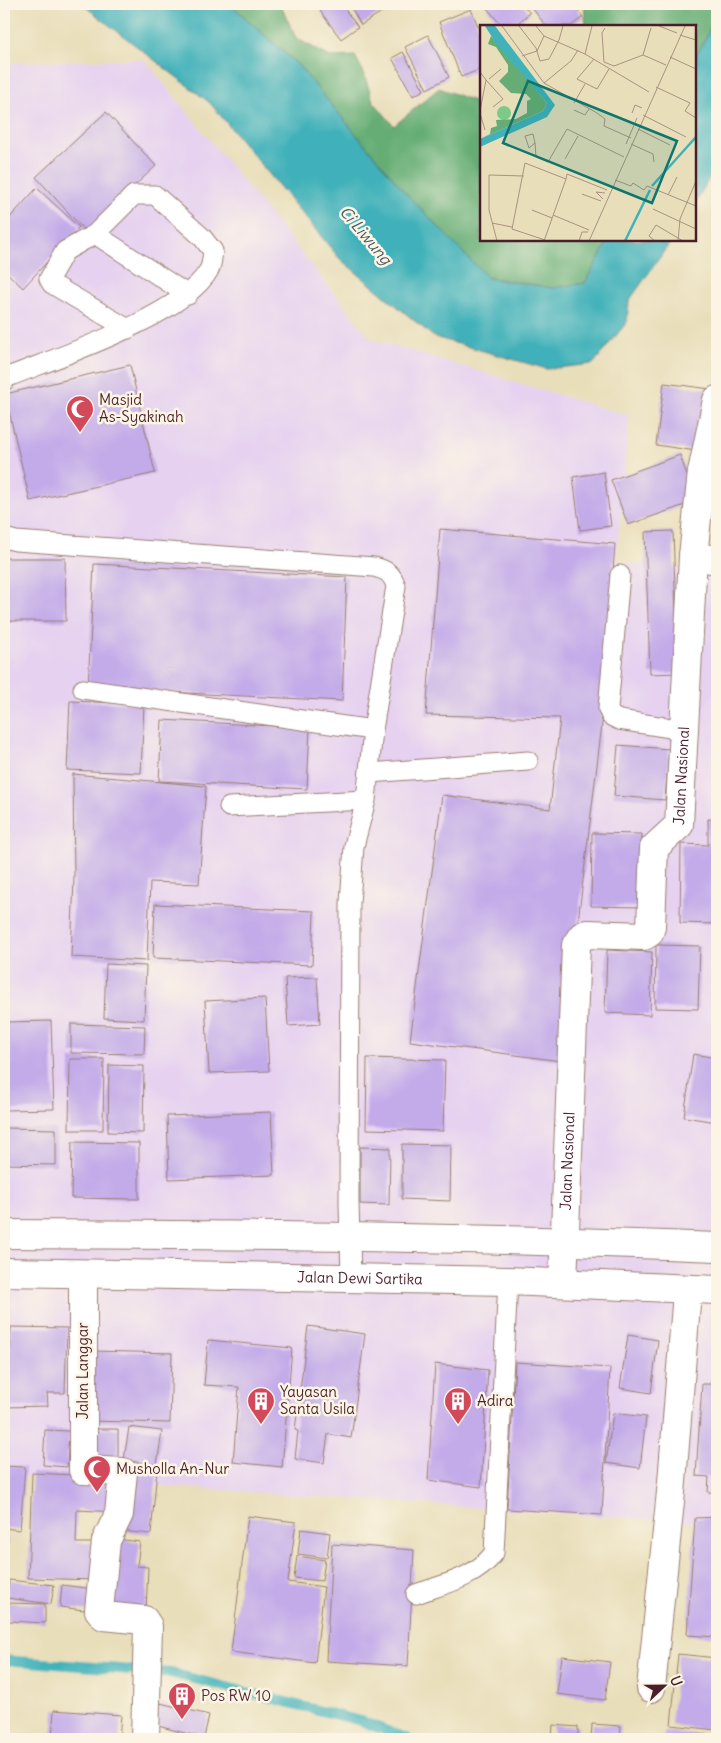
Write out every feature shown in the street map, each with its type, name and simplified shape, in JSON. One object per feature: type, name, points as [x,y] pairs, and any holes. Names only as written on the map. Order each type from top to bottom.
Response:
[{"type":"street","name":"Jalan Nasional","points":[[563,1283],[576,945],[582,936],[587,934],[644,936],[649,933],[654,848],[658,842],[675,832],[679,825],[684,730],[705,558],[702,472],[717,400]]},
{"type":"street","points":[[4,1234],[351,1236],[565,1240],[717,1247]]},
{"type":"street","name":"Jalan Dewi Sartika","points":[[4,1272],[508,1281],[717,1290]]},
{"type":"street","name":"Jalan Langgar","points":[[80,1274],[83,1285],[83,1470],[123,1472],[119,1514],[106,1542],[99,1610],[104,1616],[144,1620],[148,1626],[145,1715]]},
{"type":"street","points":[[651,1688],[672,1482],[686,1289]]},
{"type":"lane","points":[[4,381],[128,329],[188,295],[210,269],[213,251],[202,238],[155,196],[134,195],[95,234],[65,251],[49,280],[52,284],[128,329]]},
{"type":"lane","points":[[95,234],[188,295]]},
{"type":"lane","points":[[4,538],[383,569],[390,573],[396,586],[373,730],[366,800],[354,846],[350,903],[349,1203],[351,1278]]},
{"type":"lane","points":[[620,575],[608,709],[611,716],[618,720],[684,730]]},
{"type":"lane","points":[[83,689],[373,730]]},
{"type":"lane","points":[[369,773],[528,761]]},
{"type":"lane","points":[[229,807],[366,800]]},
{"type":"lane","points":[[416,1594],[474,1572],[486,1564],[494,1553],[508,1281]]},
{"type":"shaded area","points":[[144,59],[371,339],[629,416],[616,562],[717,570],[717,1524],[4,1475],[4,63]]},
{"type":"green space","points":[[230,4],[280,4],[296,38],[330,57],[355,56],[363,71],[373,101],[394,126],[439,88],[476,102],[480,100],[480,241],[608,241],[585,283],[553,288],[486,277],[409,197],[298,65]]},
{"type":"green space","points":[[584,4],[717,4],[717,16],[696,56],[696,25],[586,25]]},
{"type":"water","name":"Ci Liwung","points":[[82,4],[230,4],[298,65],[409,197],[488,278],[553,288],[585,283],[608,241],[671,241],[629,301],[627,322],[593,364],[547,369],[434,337],[340,259],[210,103]]},
{"type":"water","points":[[717,16],[717,164],[696,202],[696,56]]},
{"type":"building","points":[[330,4],[341,4],[358,27],[341,39],[320,11]]},
{"type":"building","points":[[349,4],[394,4],[361,25]]},
{"type":"building","points":[[491,4],[522,4],[530,13],[515,25],[501,25],[487,8]]},
{"type":"building","points":[[529,4],[573,4],[583,17],[572,25],[545,25]]},
{"type":"building","points":[[471,9],[480,32],[480,69],[461,77],[439,22]]},
{"type":"building","points":[[428,35],[449,77],[427,89],[405,47]]},
{"type":"building","points":[[403,52],[424,90],[413,96],[392,58]]},
{"type":"building","points":[[106,112],[156,166],[85,231],[36,177]]},
{"type":"building","points":[[37,188],[79,227],[23,288],[4,270],[4,224]]},
{"type":"building","name":"Masjid As-Syakinah","points":[[130,365],[155,473],[30,501],[5,394]]},
{"type":"building","points":[[664,383],[711,389],[703,452],[656,445]]},
{"type":"building","points":[[680,455],[696,501],[628,525],[611,480]]},
{"type":"building","points":[[604,472],[611,526],[580,530],[573,477]]},
{"type":"building","points":[[440,529],[615,544],[602,724],[561,1061],[410,1041],[442,795],[550,809],[560,718],[426,715]]},
{"type":"building","points":[[673,531],[678,673],[650,674],[645,532]]},
{"type":"building","points":[[4,558],[65,558],[66,621],[4,621]]},
{"type":"building","points":[[94,564],[347,577],[342,701],[88,688]]},
{"type":"building","points":[[70,701],[144,704],[141,773],[67,770]]},
{"type":"building","points":[[162,720],[310,728],[307,789],[159,781]]},
{"type":"building","points":[[618,745],[669,749],[665,800],[614,796]]},
{"type":"building","points":[[73,774],[206,786],[199,884],[150,882],[147,961],[71,957],[74,878]]},
{"type":"building","points":[[708,819],[717,820],[717,924],[680,923],[681,844],[708,845]]},
{"type":"building","points":[[592,833],[642,834],[641,907],[591,906]]},
{"type":"building","points":[[155,904],[314,911],[312,965],[153,958]]},
{"type":"building","points":[[656,945],[700,946],[698,1009],[655,1008]]},
{"type":"building","points":[[607,950],[652,952],[650,1015],[605,1013]]},
{"type":"building","points":[[106,964],[146,966],[144,1020],[104,1018]]},
{"type":"building","points":[[317,977],[320,1024],[288,1026],[285,978]]},
{"type":"building","points":[[265,998],[269,1071],[209,1073],[205,1001]]},
{"type":"building","points":[[51,1021],[54,1109],[4,1110],[4,1022]]},
{"type":"building","points":[[71,1024],[145,1026],[144,1054],[71,1053]]},
{"type":"building","points":[[693,1054],[717,1058],[717,1122],[684,1117]]},
{"type":"building","points":[[367,1058],[445,1060],[443,1131],[366,1129]]},
{"type":"building","points":[[70,1059],[104,1059],[103,1130],[69,1130]]},
{"type":"building","points":[[109,1065],[144,1066],[143,1133],[108,1132]]},
{"type":"building","points":[[271,1112],[274,1175],[169,1179],[167,1116]]},
{"type":"building","points":[[4,1128],[56,1129],[56,1165],[4,1164]]},
{"type":"building","points":[[72,1142],[139,1143],[139,1199],[71,1198]]},
{"type":"building","points":[[402,1144],[451,1145],[450,1201],[402,1199]]},
{"type":"building","points":[[360,1147],[390,1148],[389,1205],[360,1204]]},
{"type":"building","points":[[716,1321],[717,1493],[708,1492],[709,1477],[696,1476],[702,1384],[711,1384]]},
{"type":"building","points":[[308,1326],[365,1334],[351,1438],[328,1434],[324,1463],[295,1459],[298,1431],[295,1430]]},
{"type":"building","points":[[11,1327],[67,1328],[65,1393],[47,1393],[48,1406],[4,1407],[4,1350],[10,1350]]},
{"type":"building","points":[[628,1335],[658,1340],[651,1393],[620,1388]]},
{"type":"building","name":"Yayasan Santa Usila","points":[[208,1340],[292,1348],[282,1467],[233,1462],[239,1387],[204,1385]]},
{"type":"building","points":[[92,1351],[172,1353],[170,1423],[91,1421]]},
{"type":"building","points":[[515,1362],[610,1368],[602,1515],[507,1509]]},
{"type":"building","name":"Adira","points":[[435,1364],[488,1370],[481,1487],[428,1480]]},
{"type":"building","points":[[613,1413],[646,1417],[640,1468],[606,1463]]},
{"type":"building","points":[[129,1427],[162,1431],[157,1465],[124,1460]]},
{"type":"building","points":[[92,1429],[118,1429],[118,1467],[92,1466]]},
{"type":"building","points":[[45,1430],[69,1431],[67,1467],[43,1465]]},
{"type":"building","points":[[4,1466],[25,1467],[20,1530],[4,1528]]},
{"type":"building","points":[[127,1467],[157,1470],[151,1534],[121,1531]]},
{"type":"building","points":[[32,1473],[118,1477],[117,1512],[77,1510],[76,1543],[96,1543],[95,1580],[28,1578]]},
{"type":"building","points":[[248,1516],[296,1522],[288,1582],[324,1587],[315,1663],[231,1652]]},
{"type":"building","points":[[717,1517],[717,1637],[687,1635],[695,1518]]},
{"type":"building","points":[[301,1529],[330,1533],[327,1558],[298,1554]]},
{"type":"building","points":[[4,1537],[8,1538],[5,1574],[4,1574]]},
{"type":"building","points":[[109,1538],[140,1542],[137,1566],[148,1567],[146,1612],[103,1609]]},
{"type":"building","points":[[332,1544],[414,1550],[408,1666],[326,1661]]},
{"type":"building","points":[[297,1556],[325,1560],[322,1581],[294,1578]]},
{"type":"building","points":[[9,1580],[54,1585],[51,1604],[7,1598]]},
{"type":"building","points":[[62,1585],[94,1589],[92,1611],[60,1607]]},
{"type":"building","points":[[8,1603],[45,1604],[45,1623],[8,1621]]},
{"type":"building","points":[[678,1654],[717,1658],[717,1730],[671,1725]]},
{"type":"building","points":[[562,1656],[610,1662],[605,1700],[557,1694]]},
{"type":"building","name":"Pos RW 10","points":[[160,1703],[209,1715],[204,1738],[154,1725]]},
{"type":"building","points":[[54,1710],[121,1715],[119,1739],[52,1739]]},
{"type":"building","points":[[592,1724],[621,1726],[620,1739],[591,1739]]},
{"type":"building","points":[[553,1725],[578,1727],[578,1739],[552,1739]]},
{"type":"building","points":[[664,1732],[708,1735],[708,1739],[664,1739]]},
{"type":"waterway","points":[[4,1660],[171,1673],[361,1721],[408,1739]]},
{"type":"place","name":"Masjid As-Syakinah","points":[[80,433]]},
{"type":"place","name":"Yayasan Santa Usila","points":[[261,1425]]},
{"type":"place","name":"Adira","points":[[458,1425]]},
{"type":"place","name":"Musholla An-Nur","points":[[97,1493]]},
{"type":"place","name":"Pos RW 10","points":[[182,1720]]}]
